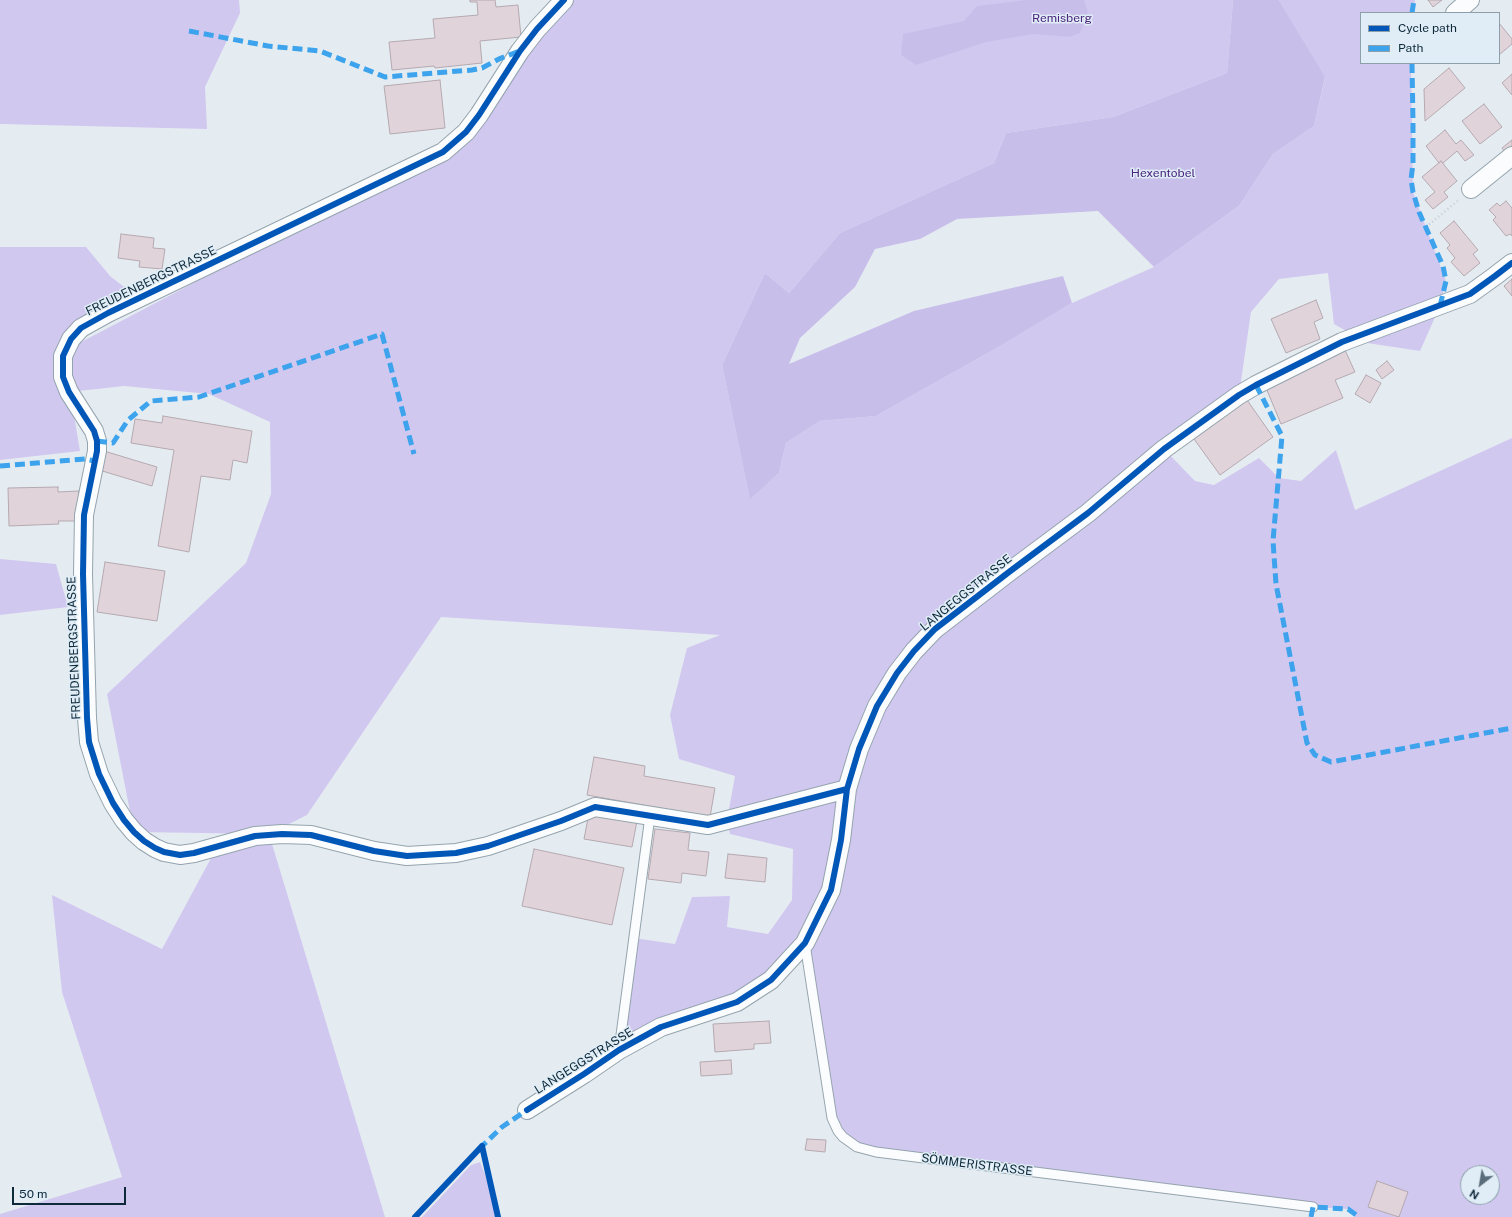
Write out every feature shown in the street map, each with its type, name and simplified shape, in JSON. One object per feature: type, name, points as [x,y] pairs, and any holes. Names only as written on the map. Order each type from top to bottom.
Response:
[{"type":"street","name":"FREUDENBERGSTRASSE","points":[[564,0],[537,29],[520,51],[479,115],[466,132],[443,152],[108,313],[81,328],[71,339],[63,356],[63,377],[69,392],[94,431],[97,441],[96,456],[84,516],[83,574],[87,718],[94,761],[104,787],[113,803],[124,820],[144,841],[155,848],[173,854],[188,855],[255,836],[282,834],[311,835],[374,851],[407,856],[439,855],[488,846],[561,821],[595,806],[708,825],[847,789]]},
{"type":"street","points":[[1456,12],[1470,0]]},
{"type":"street","points":[[1471,189],[1512,156]]},
{"type":"street","name":"LANGEGGSTRASSE","points":[[527,1110],[619,1050],[661,1027],[738,1002],[771,980],[805,943],[831,890],[841,840],[847,789],[859,749],[877,706],[897,673],[914,651],[935,629],[1088,513],[1164,449],[1256,384],[1342,342],[1470,294],[1512,263]]},
{"type":"lane","points":[[619,1050],[650,816]]},
{"type":"lane","name":"SÖMMERISTRASSE","points":[[805,943],[832,1118],[838,1131],[843,1137],[857,1147],[876,1152],[1314,1207]]},
{"type":"path","points":[[1426,227],[1471,189]]},
{"type":"green space","points":[[0,0],[239,0],[240,13],[205,87],[207,129],[0,124]]},
{"type":"green space","points":[[568,0],[1233,0],[1227,73],[1113,117],[1006,133],[994,163],[840,233],[789,293],[765,273],[722,365],[750,498],[779,473],[786,443],[820,421],[876,416],[1002,345],[1072,303],[1154,267],[1239,206],[1273,154],[1314,126],[1325,78],[1279,0],[1415,0],[1414,12],[1360,12],[1360,64],[1411,64],[1413,192],[1446,281],[1440,306],[1420,351],[1367,343],[1334,324],[1328,273],[1279,279],[1251,312],[1239,395],[1164,449],[1195,481],[1214,485],[1259,458],[1279,478],[1301,481],[1336,450],[1355,510],[1512,438],[1512,1217],[1355,1217],[1348,1209],[1313,1207],[876,1149],[861,1145],[842,1130],[836,1117],[805,943],[771,980],[619,1050],[634,938],[675,944],[692,897],[730,896],[727,927],[768,934],[792,900],[793,849],[730,834],[727,820],[735,776],[679,759],[670,715],[687,648],[720,635],[441,617],[307,815],[269,834],[385,1217],[0,1217],[0,1214],[122,1177],[62,992],[52,895],[162,949],[217,847],[267,834],[134,832],[107,694],[246,563],[271,494],[270,422],[209,394],[124,386],[70,392],[80,451],[0,460],[0,247],[86,247],[110,276],[128,290],[104,303],[76,334],[66,350],[443,152]]},
{"type":"green space","name":"Remisberg","points":[[1026,0],[1084,0],[1088,12],[1080,33],[1070,37],[1033,34],[986,42],[916,65],[901,55],[903,34],[964,21],[977,6]]},
{"type":"green space","name":"Hexentobel","points":[[1233,0],[1279,0],[1325,77],[1314,126],[1273,154],[1239,206],[1154,267],[1098,211],[957,219],[920,239],[875,249],[855,287],[800,338],[789,364],[914,311],[1063,276],[1072,303],[1002,345],[876,416],[820,421],[786,443],[779,473],[750,499],[722,365],[765,273],[789,293],[840,233],[994,163],[1006,133],[1113,117],[1227,73]]},
{"type":"green space","points":[[0,559],[56,564],[68,607],[0,615]]},
{"type":"green space","points":[[480,1162],[495,1199],[497,1217],[422,1217],[471,1165]]},
{"type":"building","points":[[470,0],[495,0],[496,7],[518,5],[521,37],[480,41],[482,63],[435,68],[434,66],[392,70],[389,42],[435,38],[433,19],[478,15],[477,2],[470,2]]},
{"type":"building","points":[[1428,0],[1442,0],[1433,7]]},
{"type":"building","points":[[1500,24],[1512,39],[1512,44],[1500,54]]},
{"type":"building","points":[[1449,68],[1465,88],[1425,121],[1424,89]]},
{"type":"building","points":[[1512,74],[1512,95],[1502,83]]},
{"type":"building","points":[[440,80],[445,128],[390,134],[384,86]]},
{"type":"building","points":[[1484,104],[1502,127],[1480,144],[1462,121]]},
{"type":"building","points":[[1445,130],[1456,144],[1461,140],[1474,155],[1465,161],[1457,151],[1443,163],[1441,161],[1439,163],[1426,146]]},
{"type":"building","points":[[1512,140],[1512,151],[1507,155],[1502,148]]},
{"type":"building","points":[[1441,161],[1457,181],[1444,192],[1448,197],[1433,209],[1425,200],[1435,192],[1422,177]]},
{"type":"building","points":[[1506,201],[1512,208],[1512,236],[1510,234],[1506,236],[1493,220],[1496,217],[1489,210],[1497,203],[1500,206]]},
{"type":"building","points":[[1454,221],[1478,250],[1473,254],[1480,263],[1464,276],[1451,262],[1455,258],[1447,248],[1450,245],[1440,233]]},
{"type":"building","points":[[121,234],[154,238],[153,248],[165,249],[162,269],[139,267],[140,261],[118,258]]},
{"type":"building","points":[[1512,279],[1512,296],[1504,286]]},
{"type":"building","points":[[1316,300],[1323,318],[1314,322],[1320,339],[1286,353],[1271,319]]},
{"type":"building","points":[[1345,350],[1355,372],[1335,380],[1343,398],[1281,424],[1264,383]]},
{"type":"building","points":[[1387,361],[1394,370],[1382,379],[1376,370]]},
{"type":"building","points":[[1366,375],[1381,383],[1370,403],[1355,394]]},
{"type":"building","points":[[1247,400],[1273,437],[1220,475],[1194,439]]},
{"type":"building","points":[[163,416],[252,431],[247,463],[233,460],[230,480],[201,476],[189,552],[158,546],[174,450],[131,443],[135,419],[162,423]]},
{"type":"building","points":[[104,451],[157,467],[152,486],[99,470]]},
{"type":"building","points":[[58,487],[58,492],[79,491],[80,518],[75,521],[58,521],[59,524],[9,526],[8,488]]},
{"type":"building","points":[[105,562],[165,571],[157,621],[97,612]]},
{"type":"building","points":[[594,757],[645,766],[644,776],[715,788],[710,817],[587,795]]},
{"type":"building","points":[[589,813],[637,821],[632,847],[584,839]]},
{"type":"building","points":[[655,829],[690,833],[688,850],[709,852],[706,876],[682,873],[681,883],[648,879]]},
{"type":"building","points":[[534,849],[624,868],[612,925],[522,906]]},
{"type":"building","points":[[728,854],[767,858],[765,882],[725,878]]},
{"type":"building","points":[[769,1021],[771,1043],[754,1044],[754,1049],[715,1052],[713,1024]]},
{"type":"building","points":[[731,1060],[732,1074],[701,1076],[700,1062]]},
{"type":"building","points":[[807,1139],[826,1140],[825,1152],[805,1150]]},
{"type":"building","points":[[1377,1181],[1408,1192],[1399,1217],[1368,1207]]},
{"type":"marked path","points":[[1412,12],[1414,0]]},
{"type":"marked path","points":[[189,31],[268,46],[320,51],[385,77],[472,70],[482,68],[501,58],[520,51]]},
{"type":"marked path","points":[[1412,64],[1413,164],[1411,179],[1419,212],[1443,266],[1446,281],[1440,306]]},
{"type":"marked path","points":[[97,441],[113,443],[128,420],[151,401],[199,397],[382,334],[414,454]]},
{"type":"marked path","points":[[1256,385],[1282,436],[1273,541],[1276,584],[1307,743],[1315,755],[1331,762],[1512,728]]},
{"type":"marked path","points":[[0,466],[85,459],[95,461]]},
{"type":"marked path","points":[[479,1149],[502,1127],[527,1110]]},
{"type":"marked path","points":[[1311,1217],[1313,1207],[1348,1209],[1359,1217]]},
{"type":"cycle path","points":[[564,0],[537,29],[520,51],[479,115],[466,132],[443,152],[108,313],[81,328],[71,339],[63,356],[63,377],[69,392],[94,431],[97,441],[97,451],[84,515],[83,574],[87,718],[89,742],[99,774],[113,803],[134,832],[155,848],[164,852],[180,855],[194,853],[255,836],[282,834],[311,835],[374,851],[407,856],[456,853],[488,846],[561,821],[595,807],[708,825],[847,789]]},
{"type":"cycle path","points":[[527,1110],[619,1050],[661,1027],[737,1002],[771,980],[805,943],[831,890],[841,840],[847,789],[859,749],[877,706],[897,673],[914,651],[935,629],[1088,513],[1164,449],[1239,395],[1342,342],[1470,294],[1512,263]]},
{"type":"cycle path","points":[[482,1146],[498,1217]]},
{"type":"cycle path","points":[[415,1217],[482,1146]]}]
